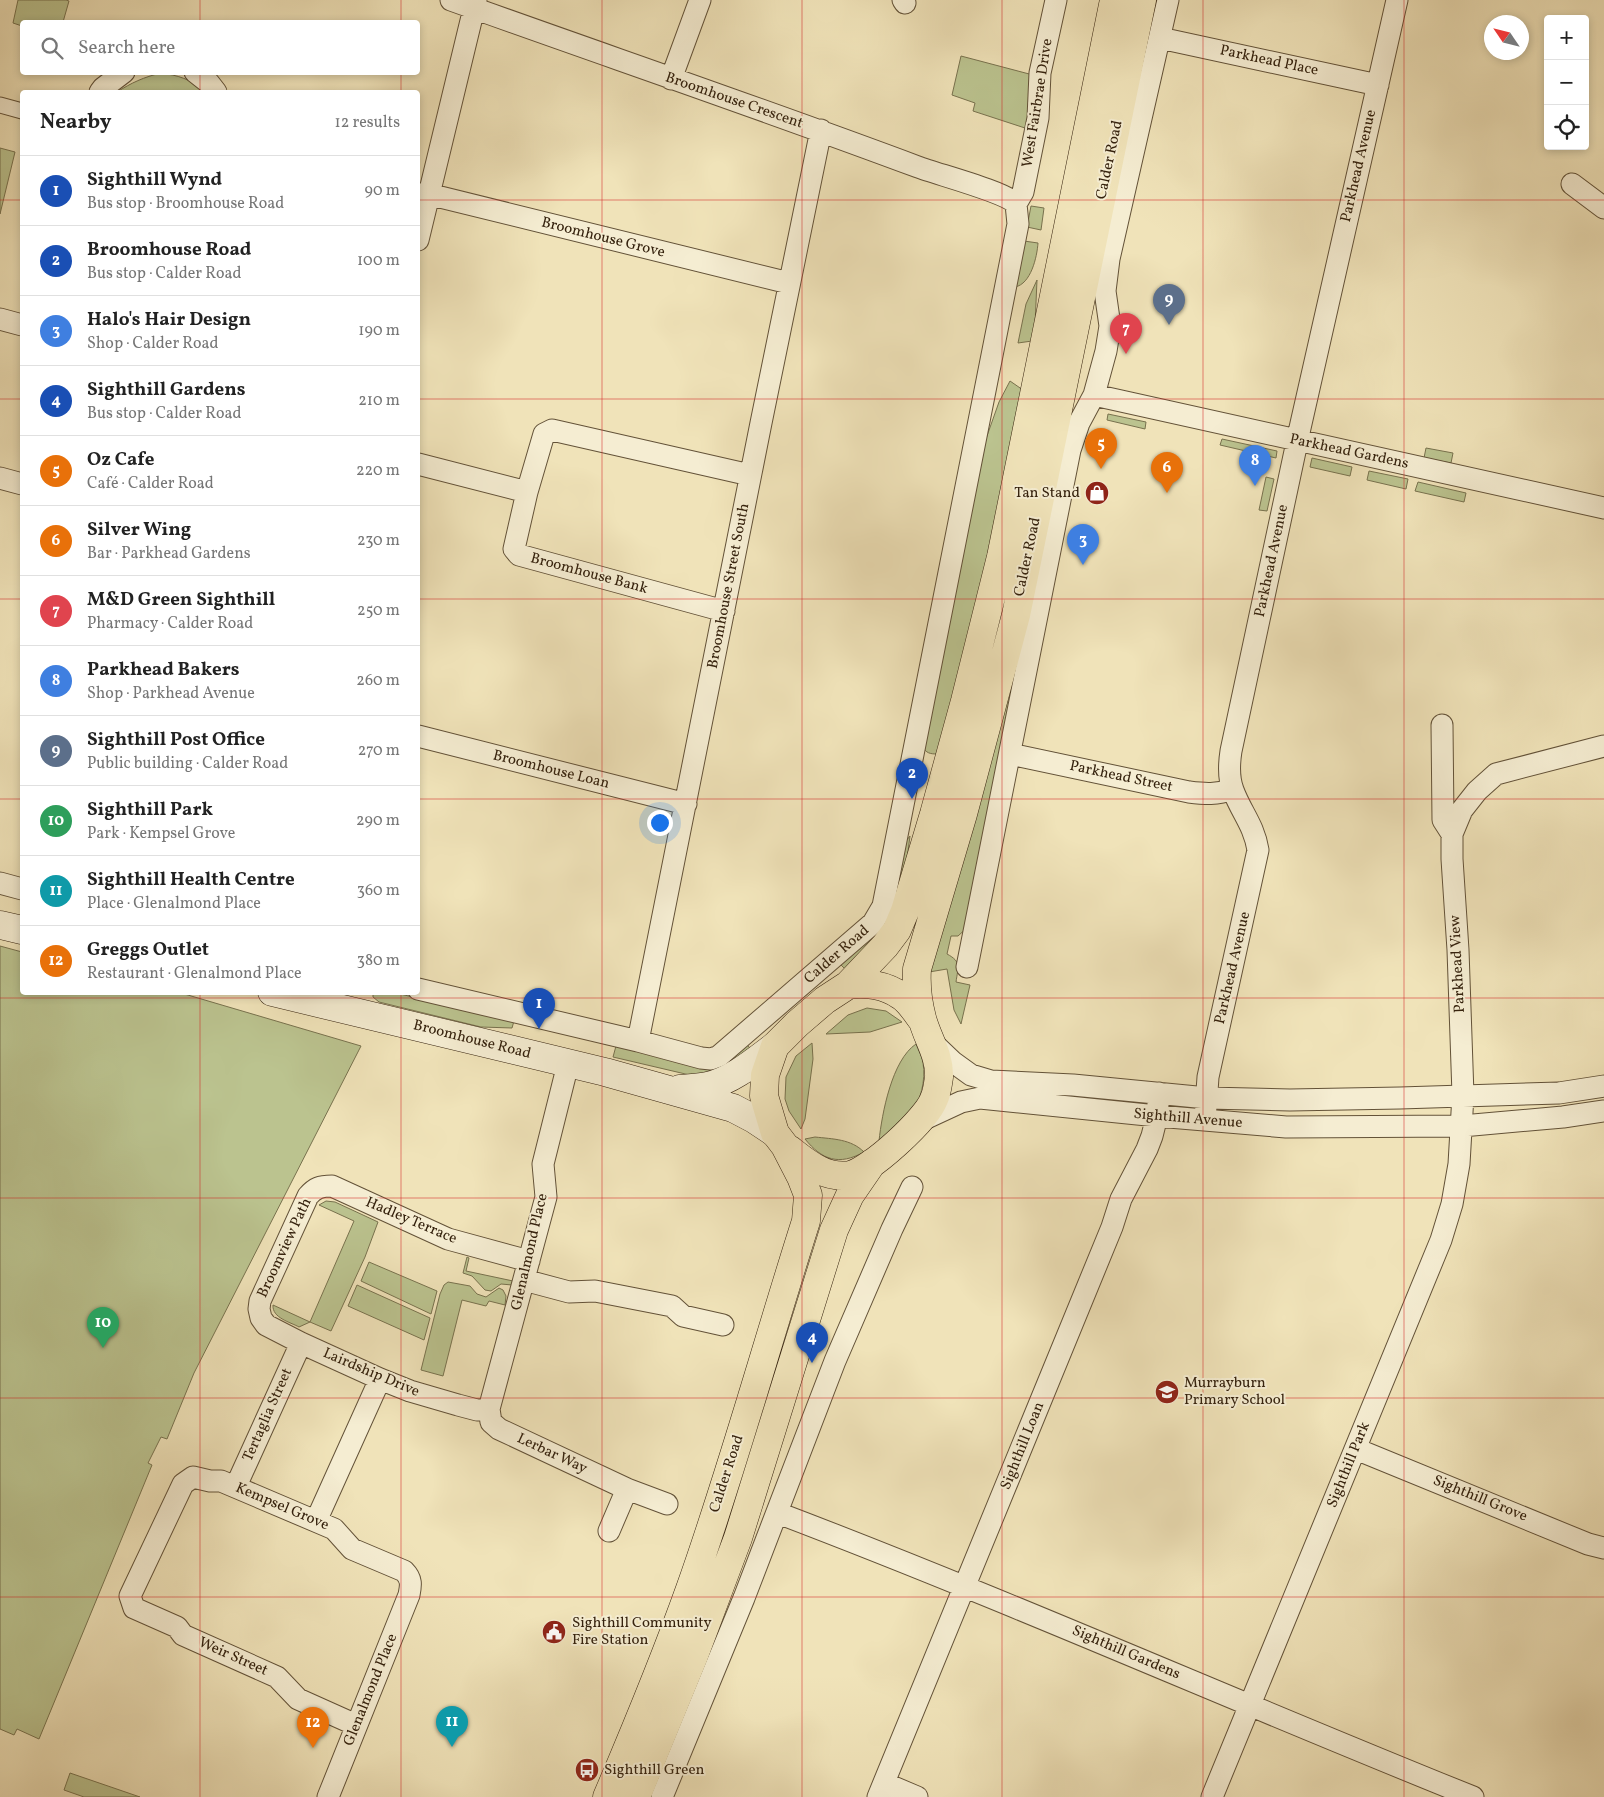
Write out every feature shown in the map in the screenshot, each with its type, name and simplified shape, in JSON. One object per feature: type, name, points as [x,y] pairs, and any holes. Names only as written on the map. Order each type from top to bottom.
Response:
[{"type":"main road","name":"Calder Road","points":[[607,1797],[690,1588],[806,1221],[808,1195],[801,1177],[780,1139],[764,1096],[765,1075],[775,1046],[797,1024],[848,985],[885,946],[897,930],[905,911],[934,814],[1001,557],[1114,0]]},
{"type":"main road","name":"Calder Road","points":[[780,1139],[813,1168],[830,1174],[851,1175],[872,1163],[920,1121],[934,1100],[939,1076],[937,1061],[927,1031],[916,983],[917,969],[963,814],[1016,615],[1142,0]]},
{"type":"main road","points":[[0,925],[20,930]]},
{"type":"main road","name":"Calder Road","points":[[848,985],[861,983],[881,986],[902,996],[927,1031]]},
{"type":"main road","name":"Broomhouse Road","points":[[284,995],[605,1072],[733,1108],[754,1119],[780,1139]]},
{"type":"main road","name":"Broomhouse Road","points":[[671,1090],[708,1086],[726,1080],[775,1046]]},
{"type":"main road","name":"Calder Road","points":[[636,1797],[697,1650],[728,1565],[834,1230],[850,1195],[872,1163]]},
{"type":"street","name":"Broomhouse Crescent","points":[[451,0],[475,4],[671,79],[821,130],[920,168],[1002,195],[1016,204]]},
{"type":"street","points":[[671,79],[700,0]]},
{"type":"street","name":"West Fairbrae Drive","points":[[1016,204],[1023,192],[1038,118],[1040,73],[1056,0]]},
{"type":"street","name":"Calder Road","points":[[965,954],[1010,754],[1070,450],[1080,423],[1094,396],[1099,380],[1110,326],[1105,291],[1109,259],[1168,0]]},
{"type":"street","name":"Parkhead Avenue","points":[[1205,1120],[1208,1077],[1258,850],[1251,825],[1232,789],[1229,770],[1230,751],[1397,0]]},
{"type":"street","points":[[420,222],[423,194],[475,4]]},
{"type":"street","name":"Parkhead Place","points":[[1160,38],[1378,85]]},
{"type":"street","points":[[101,90],[120,75]]},
{"type":"street","points":[[199,75],[214,90]]},
{"type":"street","points":[[0,105],[20,110]]},
{"type":"street","name":"Broomhouse Street South","points":[[638,1041],[750,475],[821,130]]},
{"type":"street","points":[[1572,184],[1604,208]]},
{"type":"street","name":"Broomhouse Grove","points":[[423,194],[789,283]]},
{"type":"street","name":"Calder Road","points":[[638,1041],[701,1058],[711,1059],[719,1056],[874,923],[883,906],[1018,224],[1016,204]]},
{"type":"street","points":[[0,319],[20,324]]},
{"type":"street","name":"Parkhead Gardens","points":[[1094,396],[1604,508]]},
{"type":"street","name":"Broomhouse Bank","points":[[724,611],[519,555],[514,549],[527,492],[544,434],[552,430],[750,475]]},
{"type":"street","points":[[420,465],[527,492]]},
{"type":"street","points":[[0,478],[20,483]]},
{"type":"street","name":"Parkhead View","points":[[1442,725],[1444,820],[1452,834]]},
{"type":"street","name":"Broomhouse Loan","points":[[420,737],[686,804]]},
{"type":"street","name":"Parkhead View","points":[[1463,1095],[1452,834],[1462,810],[1476,791],[1496,774],[1604,746]]},
{"type":"street","name":"Parkhead Street","points":[[1010,754],[1208,795],[1223,793],[1232,789]]},
{"type":"street","points":[[0,883],[20,888]]},
{"type":"street","points":[[420,989],[638,1041]]},
{"type":"street","name":"Sighthill Avenue","points":[[927,1031],[953,1062],[971,1075],[990,1082],[1074,1085],[1207,1098],[1315,1100],[1558,1093],[1604,1086]]},
{"type":"street","name":"Glenalmond Place","points":[[489,1409],[546,1197],[543,1164],[568,1064]]},
{"type":"street","name":"Sighthill Loan","points":[[881,1790],[1108,1236],[1121,1199],[1147,1149],[1157,1116],[1159,1093]]},
{"type":"street","points":[[1462,1126],[1463,1095]]},
{"type":"street","name":"Sighthill Avenue","points":[[920,1121],[961,1102],[980,1098],[1286,1127],[1462,1126],[1563,1118],[1604,1112]]},
{"type":"street","points":[[1315,1100],[1315,1127]]},
{"type":"street","name":"Sighthill Park","points":[[1212,1797],[1441,1240],[1452,1204],[1459,1164],[1462,1126]]},
{"type":"street","name":"Hadley Terrace","points":[[323,1186],[332,1186],[448,1239],[526,1271],[569,1292],[595,1291],[672,1306],[683,1316],[723,1325]]},
{"type":"street","name":"Broomview Path","points":[[261,1318],[258,1309],[260,1301],[308,1196],[314,1189],[323,1186]]},
{"type":"street","points":[[662,1797],[778,1513],[885,1227],[912,1187]]},
{"type":"street","name":"Lairdship Drive","points":[[261,1318],[266,1325],[301,1343],[410,1391],[477,1410],[489,1409]]},
{"type":"street","name":"Tertaglia Street","points":[[236,1486],[301,1343]]},
{"type":"street","points":[[316,1521],[380,1379]]},
{"type":"street","name":"Lerbar Way","points":[[489,1409],[491,1422],[499,1429],[627,1489],[667,1504]]},
{"type":"street","name":"Sighthill Grove","points":[[1356,1449],[1588,1544],[1604,1548]]},
{"type":"street","name":"Kempsel Grove","points":[[134,1608],[130,1596],[182,1484],[193,1477],[210,1482],[221,1481],[236,1486],[334,1529],[352,1549],[404,1571],[411,1583]]},
{"type":"street","points":[[609,1531],[627,1489]]},
{"type":"street","name":"Sighthill Gardens","points":[[778,1513],[965,1586],[1473,1797]]},
{"type":"street","name":"Glenalmond Place","points":[[328,1797],[410,1595],[411,1583]]},
{"type":"street","name":"Weir Street","points":[[134,1608],[177,1627],[183,1635],[277,1677],[298,1699],[356,1725]]},
{"type":"street","points":[[881,1790],[917,1797]]},
{"type":"green space","points":[[18,0],[69,1],[64,20],[20,20],[20,25],[13,23]]},
{"type":"green space","points":[[961,56],[1033,75],[1028,129],[973,111],[975,103],[952,95]]},
{"type":"green space","points":[[149,76],[178,76],[201,90],[120,90]]},
{"type":"green space","points":[[0,148],[15,152],[0,214]]},
{"type":"green space","points":[[1031,206],[1044,208],[1041,230],[1027,227]]},
{"type":"green space","points":[[1024,241],[1038,243],[1036,255],[1029,275],[1021,285],[1015,287]]},
{"type":"green space","points":[[1037,280],[1035,325],[1032,341],[1018,343],[1026,304]]},
{"type":"green space","points":[[1010,381],[1023,390],[993,550],[937,754],[930,753],[925,751],[923,747],[982,450],[999,402]]},
{"type":"green space","points":[[1108,414],[1146,422],[1145,429],[1107,420]]},
{"type":"green space","points":[[1222,439],[1277,451],[1276,458],[1220,445]]},
{"type":"green space","points":[[1426,448],[1453,453],[1451,463],[1424,458]]},
{"type":"green space","points":[[1312,458],[1352,467],[1350,476],[1310,467]]},
{"type":"green space","points":[[1369,471],[1408,479],[1406,489],[1367,480]]},
{"type":"green space","points":[[1266,477],[1274,479],[1267,511],[1259,510]]},
{"type":"green space","points":[[1418,482],[1466,493],[1464,502],[1415,491]]},
{"type":"green space","points":[[1031,589],[969,926],[958,936],[951,936],[947,954],[958,965],[956,982],[970,985],[961,1024],[954,1010],[947,969],[929,972]]},
{"type":"green space","points":[[910,836],[905,874],[884,927],[846,970],[839,963],[873,934],[902,846]]},
{"type":"green space","points":[[0,946],[20,951],[20,995],[188,995],[361,1046],[194,1373],[167,1439],[161,1437],[148,1463],[152,1465],[39,1739],[17,1729],[14,1735],[0,1729]]},
{"type":"green space","points":[[373,995],[404,995],[514,1021],[512,1028],[481,1027],[379,1002]]},
{"type":"green space","points":[[867,1008],[886,1011],[902,1022],[870,1032],[826,1034],[848,1015]]},
{"type":"green space","points":[[746,1043],[752,1051],[737,1064],[694,1076],[613,1057],[616,1046],[697,1067]]},
{"type":"green space","points":[[812,1043],[813,1059],[805,1119],[801,1129],[789,1111],[785,1099],[786,1077],[796,1056]]},
{"type":"green space","points":[[916,1044],[924,1069],[923,1083],[917,1104],[909,1115],[879,1141],[886,1102],[895,1074],[908,1052]]},
{"type":"green space","points":[[815,1137],[848,1142],[864,1152],[847,1159],[832,1159],[818,1152],[805,1139]]},
{"type":"green space","points":[[326,1201],[335,1202],[378,1222],[365,1257],[331,1331],[310,1322],[354,1221],[319,1205]]},
{"type":"green space","points":[[467,1257],[469,1258],[466,1271],[513,1281],[512,1285],[501,1284],[491,1291],[485,1290],[472,1276],[463,1273]]},
{"type":"green space","points":[[369,1262],[437,1291],[431,1314],[361,1281]]},
{"type":"green space","points":[[448,1282],[470,1286],[477,1294],[486,1297],[499,1288],[503,1290],[506,1296],[505,1305],[489,1301],[486,1306],[462,1300],[443,1376],[421,1370],[440,1294],[444,1285]]},
{"type":"green space","points":[[357,1285],[430,1318],[424,1340],[348,1306]]},
{"type":"green space","points":[[273,1305],[310,1322],[299,1327],[278,1316],[273,1309]]},
{"type":"green space","points":[[70,1773],[140,1797],[84,1797],[64,1790]]},
{"type":"place","name":"Sighthill Post Office","points":[[1169,325]]},
{"type":"place","name":"M&D Green Sighthill","points":[[1126,354]]},
{"type":"place","name":"Oz Cafe","points":[[1101,469]]},
{"type":"place","name":"Parkhead Bakers","points":[[1255,486]]},
{"type":"place","name":"Tan Stand","points":[[1097,493]]},
{"type":"place","name":"Silver Wing","points":[[1167,493]]},
{"type":"place","name":"Halo's Hair Design","points":[[1083,565]]},
{"type":"place","name":"Broomhouse Road","points":[[912,799]]},
{"type":"place","name":"Sighthill Wynd","points":[[539,1029]]},
{"type":"place","name":"Sighthill Park","points":[[103,1348]]},
{"type":"place","name":"Sighthill Gardens","points":[[812,1363]]},
{"type":"place","name":"Murrayburn Primary School","points":[[1167,1392]]},
{"type":"place","name":"Sighthill Community Fire Station","points":[[554,1632]]},
{"type":"place","name":"Sighthill Health Centre","points":[[452,1747]]},
{"type":"place","name":"Greggs Outlet","points":[[313,1748]]},
{"type":"place","name":"Sighthill Green","points":[[587,1770]]}]
